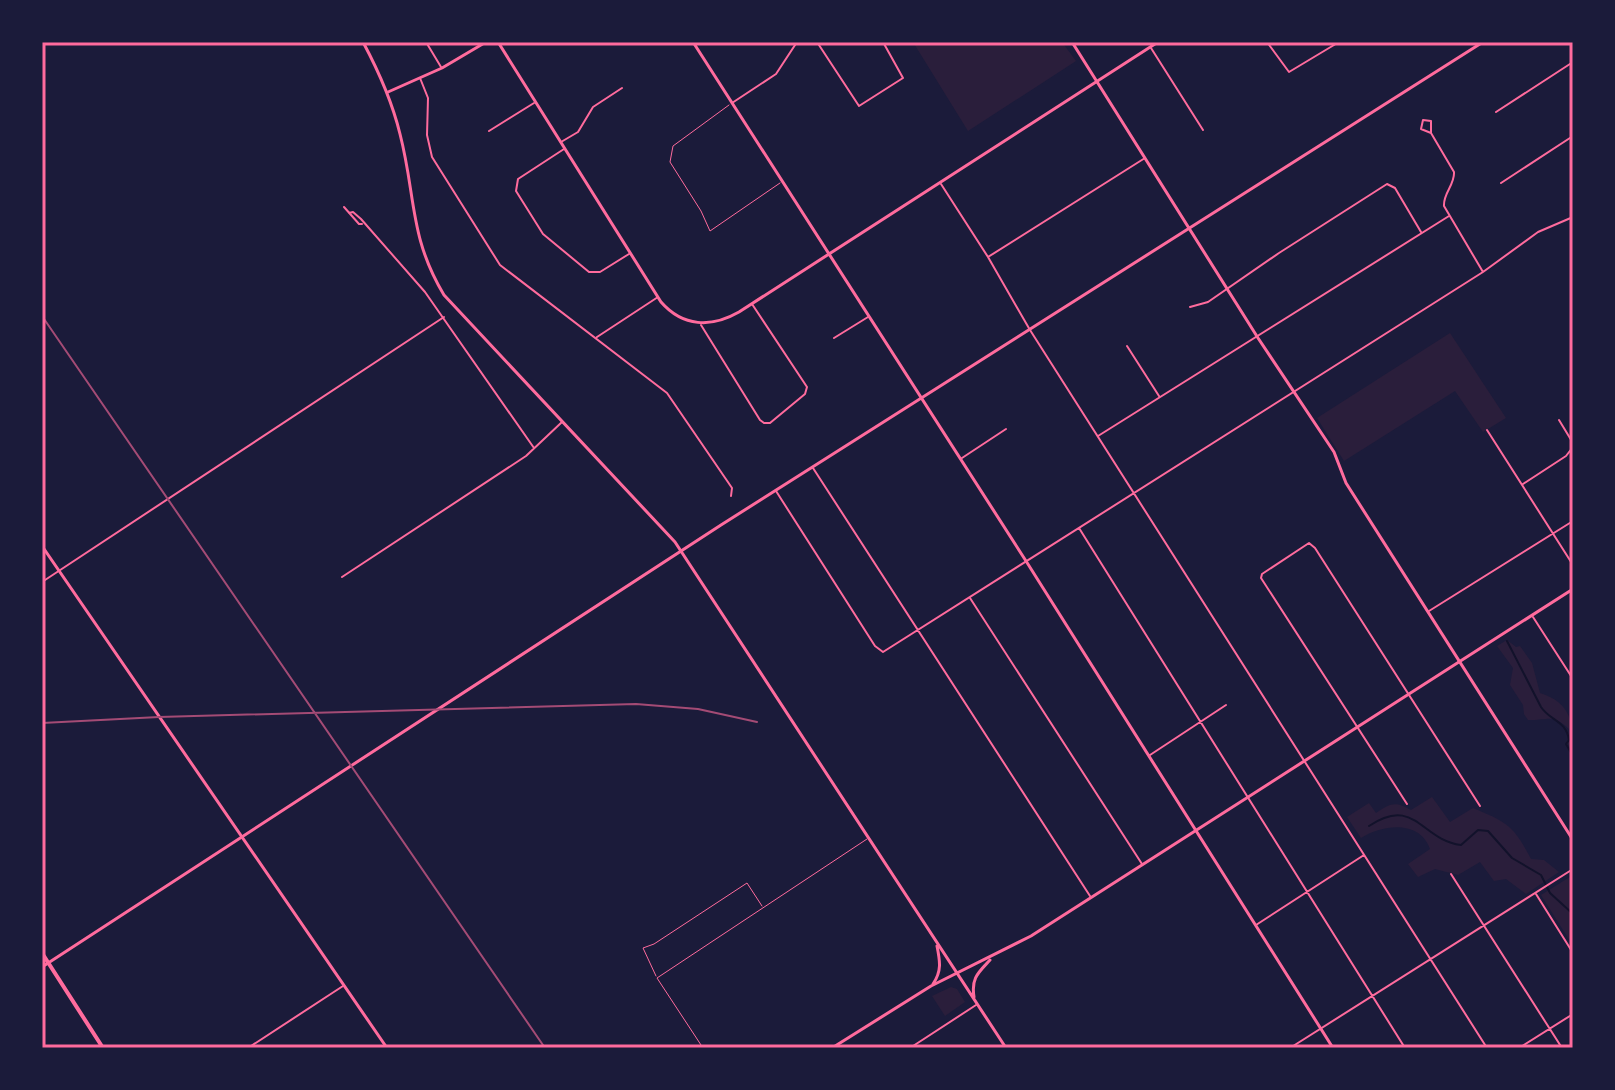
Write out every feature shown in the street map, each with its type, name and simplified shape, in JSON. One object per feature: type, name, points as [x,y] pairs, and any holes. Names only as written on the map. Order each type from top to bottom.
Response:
[{"type":"highway","points":[[42,953],[103,1048]]},
{"type":"main road","points":[[363,42],[388,92],[400,136],[413,217],[427,264],[444,295],[665,530],[681,551],[1006,1048]]},
{"type":"main road","points":[[388,92],[442,68],[486,42]]},
{"type":"main road","points":[[498,42],[658,297],[675,315],[701,324],[724,320],[752,304],[1158,42]]},
{"type":"main road","points":[[693,42],[961,458],[1333,1048]]},
{"type":"main road","points":[[1072,42],[1227,290],[1334,452],[1346,483],[1573,840]]},
{"type":"main road","points":[[42,967],[681,551],[1483,42]]},
{"type":"main road","points":[[42,546],[387,1048]]},
{"type":"main road","points":[[832,1048],[931,986],[1031,936],[1573,589]]},
{"type":"main road","points":[[931,986],[939,975],[936,942]]},
{"type":"main road","points":[[976,1002],[972,985],[975,976],[993,957]]},
{"type":"street","points":[[426,42],[442,68]]},
{"type":"street","points":[[732,103],[776,74],[797,42]]},
{"type":"street","points":[[817,42],[859,106],[903,78],[883,42]]},
{"type":"street","points":[[1267,42],[1289,72],[1339,42]]},
{"type":"street","points":[[1330,42],[1332,47]]},
{"type":"street","points":[[1150,47],[1203,130]]},
{"type":"street","points":[[1496,112],[1573,62]]},
{"type":"street","points":[[420,78],[428,98],[427,135],[432,157],[500,265],[667,393],[732,488],[731,496]]},
{"type":"street","points":[[560,143],[578,132],[593,107],[622,88]]},
{"type":"street","points":[[489,131],[535,102]]},
{"type":"street","points":[[1431,133],[1454,172],[1443,203],[1483,272]]},
{"type":"street","points":[[1501,183],[1573,136]]},
{"type":"street","points":[[564,149],[515,183],[516,191],[541,232],[594,274],[630,254]]},
{"type":"street","points":[[988,257],[1146,157]]},
{"type":"street","points":[[940,183],[1030,330],[1487,1048]]},
{"type":"street","points":[[1190,307],[1203,305],[1387,184],[1395,188],[1421,233]]},
{"type":"street","points":[[344,207],[411,275],[444,317],[534,448]]},
{"type":"street","points":[[1098,436],[1449,216]]},
{"type":"street","points":[[775,491],[880,652],[918,631],[1483,272],[1538,232],[1573,217]]},
{"type":"street","points":[[596,338],[658,297]]},
{"type":"street","points":[[701,324],[761,422],[770,423],[807,390],[752,304]]},
{"type":"street","points":[[834,338],[869,316]]},
{"type":"street","points":[[42,582],[444,317]]},
{"type":"street","points":[[1127,346],[1160,397]]},
{"type":"street","points":[[1522,484],[1566,456],[1573,445],[1559,420]]},
{"type":"street","points":[[342,577],[512,466],[562,422]]},
{"type":"street","points":[[961,458],[1006,429]]},
{"type":"street","points":[[1487,430],[1573,565]]},
{"type":"street","points":[[813,467],[1091,898]]},
{"type":"street","points":[[1428,612],[1573,521]]},
{"type":"street","points":[[1079,528],[1405,1048]]},
{"type":"street","points":[[1407,804],[1263,581],[1262,574],[1310,543],[1480,806]]},
{"type":"street","points":[[970,598],[1143,865]]},
{"type":"street","points":[[1533,616],[1573,679]]},
{"type":"street","points":[[1149,755],[1226,705]]},
{"type":"street","points":[[1255,926],[1364,855]]},
{"type":"street","points":[[1290,1048],[1573,869]]},
{"type":"street","points":[[1451,874],[1562,1048]]},
{"type":"street","points":[[1535,893],[1573,953]]},
{"type":"street","points":[[248,1048],[344,986]]},
{"type":"street","points":[[910,1048],[976,1002]]},
{"type":"street","points":[[1519,1048],[1573,1014]]},
{"type":"lane","points":[[732,103],[673,146],[670,162],[710,231],[783,182]]},
{"type":"lane","points":[[657,978],[869,838]]},
{"type":"lane","points":[[703,1048],[657,978],[643,948],[654,944],[747,883],[763,908]]},
{"type":"shaded area","points":[[913,42],[1062,42],[1076,61],[968,131]]},
{"type":"shaded area","points":[[1450,333],[1506,418],[1483,432],[1455,391],[1344,461],[1317,418]]},
{"type":"shaded area","points":[[1507,640],[1516,647],[1520,646],[1532,663],[1540,693],[1566,710],[1572,727],[1573,758],[1568,743],[1569,729],[1554,719],[1528,720],[1524,714],[1523,705],[1510,685],[1513,668],[1497,646]]},
{"type":"shaded area","points":[[1432,797],[1450,822],[1473,808],[1494,817],[1514,832],[1531,859],[1544,860],[1559,872],[1526,894],[1506,879],[1494,881],[1480,862],[1458,875],[1435,869],[1418,877],[1408,864],[1430,849],[1418,833],[1400,827],[1380,830],[1361,838],[1347,817],[1369,803],[1376,813],[1393,804],[1411,810]]},
{"type":"shaded area","points":[[1573,875],[1573,946],[1541,895]]},
{"type":"shaded area","points":[[951,987],[957,989],[965,1002],[945,1016],[932,996]]},
{"type":"waterway","points":[[1507,641],[1541,707],[1565,728],[1569,740],[1566,744],[1573,756]]},
{"type":"waterway","points":[[1369,826],[1397,815],[1408,817],[1436,836],[1461,845],[1478,830],[1488,831],[1512,858],[1541,875],[1550,893],[1573,914]]},
{"type":"railway","points":[[42,316],[545,1048]]},
{"type":"railway","points":[[42,723],[636,704],[698,709],[757,722]]}]
